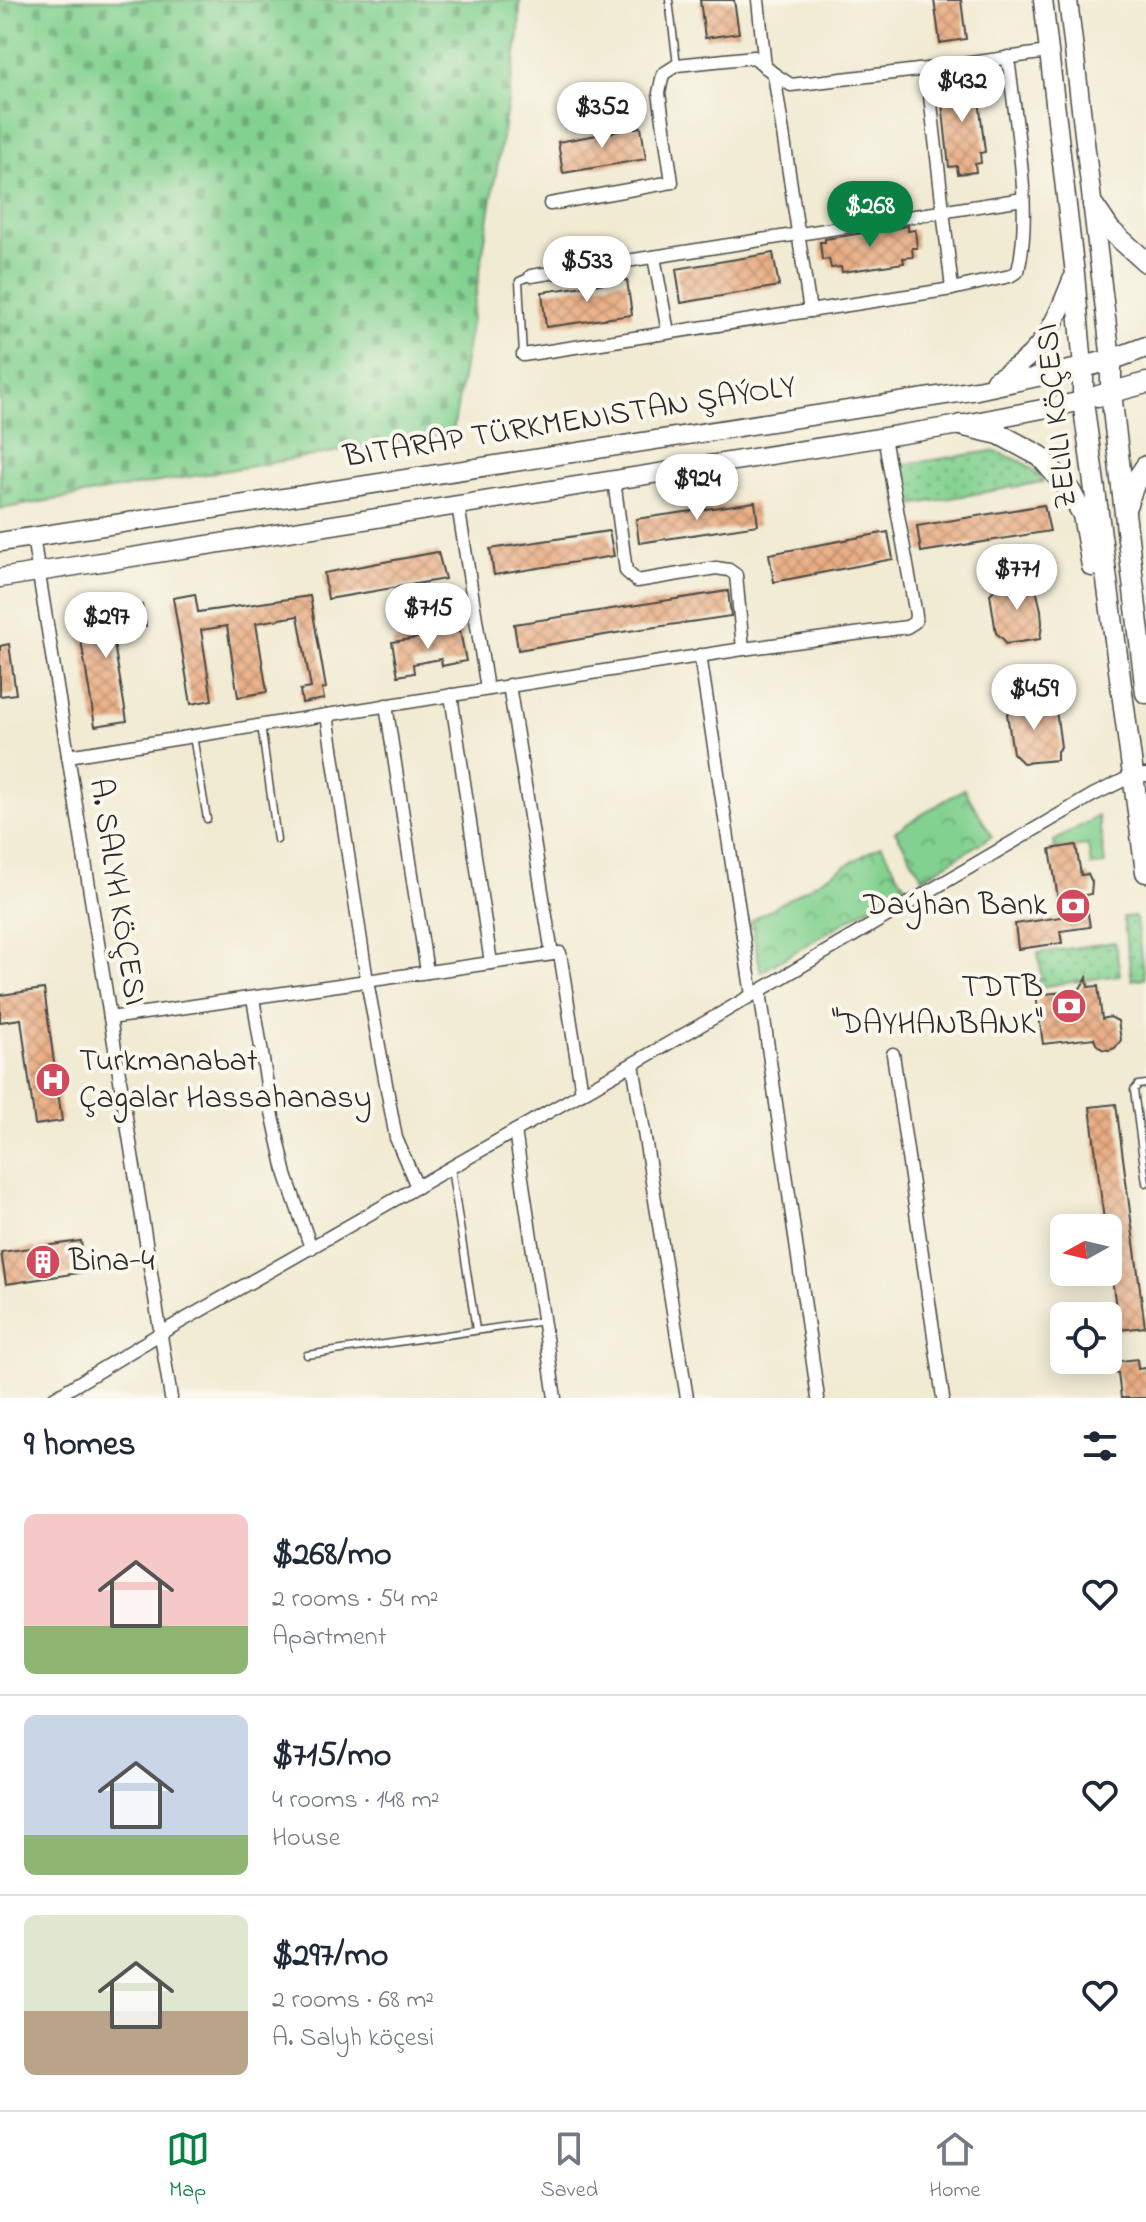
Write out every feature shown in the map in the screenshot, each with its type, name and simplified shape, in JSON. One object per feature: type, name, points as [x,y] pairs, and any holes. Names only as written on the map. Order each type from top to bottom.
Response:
[{"type":"main road","name":"ZELILI KÖÇESI","points":[[1043,0],[1075,274],[1083,401],[1110,604],[1139,776],[1146,872]]},
{"type":"main road","name":"ZELILI KÖÇESI","points":[[1068,0],[1111,360],[1111,393],[1146,693]]},
{"type":"main road","points":[[1093,205],[1110,230],[1146,262]]},
{"type":"main road","points":[[977,390],[1015,370],[1041,346],[1075,274]]},
{"type":"main road","name":"BITARAP TÜRKMENISTAN ŞAÝOLY","points":[[0,542],[977,390],[1111,360],[1146,347]]},
{"type":"main road","name":"BITARAP TÜRKMENISTAN ŞAÝOLY","points":[[0,578],[960,425],[1083,401],[1146,383]]},
{"type":"main road","points":[[960,425],[999,434],[1040,456],[1070,491],[1083,515],[1097,597],[1110,604]]},
{"type":"main road","points":[[1124,510],[1135,482],[1146,466]]},
{"type":"street","points":[[758,0],[810,311]]},
{"type":"street","points":[[550,204],[672,182],[659,93],[663,74],[677,65],[754,57],[791,85],[1048,52]]},
{"type":"street","points":[[523,355],[952,289],[1002,280],[1018,271],[1023,242],[1023,199],[1008,57]]},
{"type":"street","points":[[927,69],[952,289]]},
{"type":"street","points":[[531,276],[1023,199]]},
{"type":"street","points":[[654,257],[668,332]]},
{"type":"street","points":[[68,756],[700,655],[907,627],[915,622],[916,615],[884,437]]},
{"type":"street","points":[[614,480],[626,571],[637,581],[716,568],[729,570],[736,575],[743,649]]},
{"type":"street","points":[[458,505],[487,689]]},
{"type":"street","name":"A. SALYH KÖÇESI","points":[[33,537],[171,1398]]},
{"type":"street","points":[[700,655],[818,1398]]},
{"type":"street","points":[[509,685],[552,954]]},
{"type":"street","points":[[451,695],[491,963]]},
{"type":"street","points":[[386,705],[427,972]]},
{"type":"street","points":[[327,715],[367,981],[396,1138],[417,1187]]},
{"type":"street","points":[[54,1398],[161,1333],[756,993],[1093,795],[1139,776]]},
{"type":"street","points":[[110,1018],[560,953],[582,1093]]},
{"type":"street","points":[[253,998],[270,1103],[286,1175],[311,1248]]},
{"type":"street","points":[[893,1054],[943,1398]]},
{"type":"street","points":[[633,1064],[687,1398]]},
{"type":"street","points":[[515,1131],[555,1398]]},
{"type":"lane","points":[[669,0],[677,65]]},
{"type":"lane","points":[[523,355],[519,281],[531,276]]},
{"type":"lane","points":[[261,725],[277,840]]},
{"type":"lane","points":[[193,736],[207,819]]},
{"type":"lane","points":[[1146,1084],[1138,1085],[1134,1090],[1146,1183]]},
{"type":"lane","points":[[451,1168],[476,1330]]},
{"type":"lane","points":[[307,1355],[544,1321]]},
{"type":"green space","points":[[0,0],[520,0],[519,35],[453,432],[0,509]]},
{"type":"green space","points":[[992,451],[1027,465],[1043,482],[899,507],[893,466]]},
{"type":"green space","points":[[964,789],[992,836],[923,878],[895,831]]},
{"type":"green space","points":[[1098,816],[1105,864],[1091,866],[1088,845],[1055,848],[1054,841]]},
{"type":"green space","points":[[881,845],[905,886],[761,972],[751,921]]},
{"type":"green space","points":[[1123,917],[1136,918],[1144,978],[1132,980]]},
{"type":"green space","points":[[1115,942],[1120,975],[1038,987],[1037,980],[1042,979],[1038,953]]},
{"type":"building","points":[[700,0],[734,0],[739,33],[705,38]]},
{"type":"building","points":[[934,0],[961,0],[966,39],[940,43]]},
{"type":"building","points":[[965,74],[966,81],[972,80],[974,91],[978,91],[985,152],[980,153],[981,163],[975,164],[976,172],[958,174],[957,166],[949,167],[940,83],[949,82],[948,76]]},
{"type":"building","points":[[641,127],[646,159],[563,173],[558,142]]},
{"type":"building","points":[[908,226],[908,231],[915,230],[917,248],[912,248],[913,257],[903,258],[904,263],[842,272],[841,267],[831,268],[829,259],[822,260],[820,242],[825,242],[825,239]]},
{"type":"building","points":[[773,253],[779,286],[681,303],[676,269]]},
{"type":"building","points":[[627,280],[632,315],[546,327],[542,292]]},
{"type":"building","points":[[755,502],[758,525],[639,543],[636,519]]},
{"type":"building","points":[[1044,505],[1050,531],[921,552],[917,526]]},
{"type":"building","points":[[609,531],[614,556],[494,575],[490,549]]},
{"type":"building","points":[[888,532],[893,559],[774,582],[769,554]]},
{"type":"building","points":[[438,552],[445,579],[328,599],[324,573]]},
{"type":"building","points":[[1028,579],[1036,589],[1041,610],[1040,639],[1005,644],[996,633],[990,594],[997,584]]},
{"type":"building","points":[[728,591],[731,616],[518,650],[514,624]]},
{"type":"building","points":[[195,594],[198,612],[310,596],[326,688],[322,689],[324,699],[302,703],[300,690],[311,688],[298,616],[256,623],[267,692],[238,697],[227,626],[201,630],[212,700],[191,704],[173,598]]},
{"type":"building","points":[[142,605],[146,626],[112,632],[127,721],[95,726],[77,616]]},
{"type":"building","points":[[460,631],[466,661],[442,666],[441,659],[413,664],[414,673],[398,676],[392,642]]},
{"type":"building","points":[[9,644],[16,694],[0,696],[0,646]]},
{"type":"building","points":[[1044,699],[1045,706],[1056,710],[1061,747],[1057,751],[1057,760],[1023,763],[1013,753],[1007,714],[1014,704]]},
{"type":"building","name":"Daýhan Bank","points":[[1076,845],[1081,875],[1088,874],[1092,882],[1091,894],[1085,895],[1090,927],[1060,931],[1062,943],[1018,949],[1015,924],[1061,917],[1050,849]]},
{"type":"building","name":"TDTB \"DAYHANBANK\"","points":[[1087,977],[1088,987],[1098,986],[1102,1019],[1110,1017],[1118,1021],[1121,1040],[1109,1050],[1102,1049],[1094,1038],[1043,1044],[1036,995],[1079,990]]},
{"type":"building","points":[[44,989],[62,1121],[35,1125],[21,1019],[0,1022],[0,995]]},
{"type":"building","points":[[1116,1104],[1145,1327],[1122,1330],[1122,1302],[1115,1302],[1113,1286],[1122,1286],[1122,1214],[1103,1214],[1090,1107]]},
{"type":"building","name":"Bina-4","points":[[81,1241],[85,1272],[6,1284],[1,1252]]},
{"type":"building","points":[[1137,1359],[1138,1369],[1146,1368],[1146,1398],[1121,1398],[1118,1374],[1122,1374],[1122,1361]]},
{"type":"place","name":"Daýhan Bank","points":[[1073,906]]},
{"type":"place","name":"TDTB \"DAYHANBANK\"","points":[[1069,1006]]},
{"type":"place","name":"Turkmanabat Çagalar Hassahanasy","points":[[53,1080]]},
{"type":"place","name":"Bina-4","points":[[43,1262]]}]
